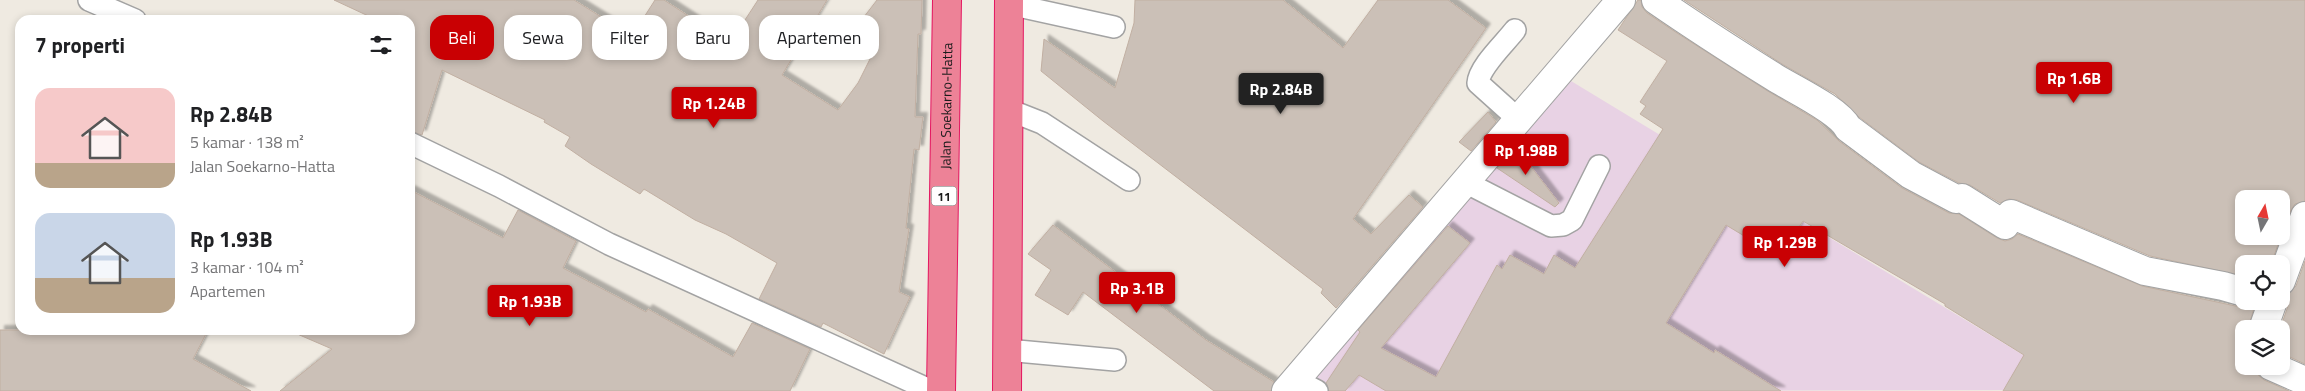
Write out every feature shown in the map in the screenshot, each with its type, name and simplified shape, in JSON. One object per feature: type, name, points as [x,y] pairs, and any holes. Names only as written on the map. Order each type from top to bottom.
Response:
[{"type":"highway","name":"Jalan Soekarno-Hatta","points":[[941,391],[947,0]]},
{"type":"highway","points":[[1007,391],[1009,2]]},
{"type":"street","points":[[1300,387],[1465,182],[1620,0]]},
{"type":"street","points":[[1656,0],[1774,77],[1814,100],[1845,122],[1848,128],[1911,175],[1956,199],[1962,198],[2005,225],[2011,214],[2145,270],[2235,289]]},
{"type":"street","points":[[2290,257],[2305,216]]},
{"type":"street","points":[[2290,374],[2305,381]]},
{"type":"lane","points":[[89,0],[124,15]]},
{"type":"lane","points":[[1009,2],[1114,27]]},
{"type":"lane","points":[[1515,30],[1478,76],[1478,83],[1495,101],[1518,120]]},
{"type":"lane","points":[[1009,110],[1042,123],[1129,180]]},
{"type":"lane","points":[[415,145],[499,186],[609,244],[932,391]]},
{"type":"lane","points":[[1465,182],[1551,226],[1563,225],[1572,220],[1599,166]]},
{"type":"lane","points":[[1007,350],[1115,360]]},
{"type":"shaded area","points":[[1571,81],[2081,390],[1300,391]]},
{"type":"building","points":[[334,0],[574,0],[598,15],[592,15],[592,60],[667,60],[667,15],[645,15],[655,0],[664,0],[687,15],[677,15],[677,60],[749,60],[748,15],[758,0],[827,0],[818,15],[759,15],[759,60],[791,60],[782,75],[838,110],[858,83],[870,60],[879,60],[879,15],[865,15],[877,0],[922,0],[921,34],[918,34],[915,117],[923,117],[919,150],[914,149],[906,228],[909,229],[899,292],[910,297],[884,354],[823,323],[821,327],[759,299],[777,263],[726,234],[695,220],[644,189],[640,194],[565,146],[570,137],[544,122],[545,120],[442,70],[422,135],[415,133],[415,15],[366,15]]},
{"type":"building","points":[[1135,0],[1283,0],[1343,48],[1378,0],[1448,0],[1486,28],[1353,219],[1371,234],[1409,195],[1423,207],[1336,308],[1321,293],[1323,289],[1103,121],[1041,71],[1044,39],[1115,88],[1134,23]]},
{"type":"building","points":[[1638,0],[1641,0],[1642,7],[1647,13],[1766,90],[1817,120],[1839,141],[1902,188],[1949,213],[1959,214],[1997,238],[2005,241],[2012,239],[2018,234],[2142,286],[2235,306],[2235,310],[2253,310],[2251,320],[2235,320],[2235,375],[2258,375],[2264,380],[2289,391],[2003,391],[2024,355],[1945,306],[1945,304],[1803,221],[1779,257],[1726,225],[1666,323],[1714,353],[1715,350],[1781,391],[1386,391],[1359,375],[1345,391],[1329,391],[1326,383],[1360,332],[1358,330],[1448,226],[1470,243],[1381,348],[1436,377],[1497,265],[1502,269],[1510,255],[1544,274],[1554,255],[1575,268],[1663,129],[1640,114],[1646,106],[1640,102],[1667,61],[1618,30]]},
{"type":"building","points":[[1684,0],[2305,0],[2305,201],[2295,204],[2290,212],[2290,190],[2235,190],[2235,245],[2278,245],[2274,255],[2235,255],[2235,274],[2150,256],[2017,200],[2009,199],[2000,203],[1970,185],[1959,183],[1919,162],[1859,117],[1835,94],[1782,64]]},
{"type":"building","points":[[1488,112],[1496,122],[1471,151],[1459,142]]},
{"type":"building","points":[[1516,147],[1559,203],[1555,207],[1497,168]]},
{"type":"building","points":[[415,193],[503,238],[518,210],[576,241],[563,268],[646,312],[648,309],[733,357],[752,323],[810,349],[790,391],[280,391],[332,349],[300,335],[415,335]]},
{"type":"building","points":[[1053,225],[1206,340],[1274,382],[1271,391],[1214,391],[1083,292],[1068,315],[1035,295],[1051,270],[1028,254]]},
{"type":"building","points":[[2305,261],[2305,364],[2290,357],[2290,320],[2283,320],[2287,310],[2290,310],[2290,292],[2296,286]]},
{"type":"building","points":[[0,330],[15,330],[15,335],[205,335],[193,359],[251,391],[0,391]]}]
